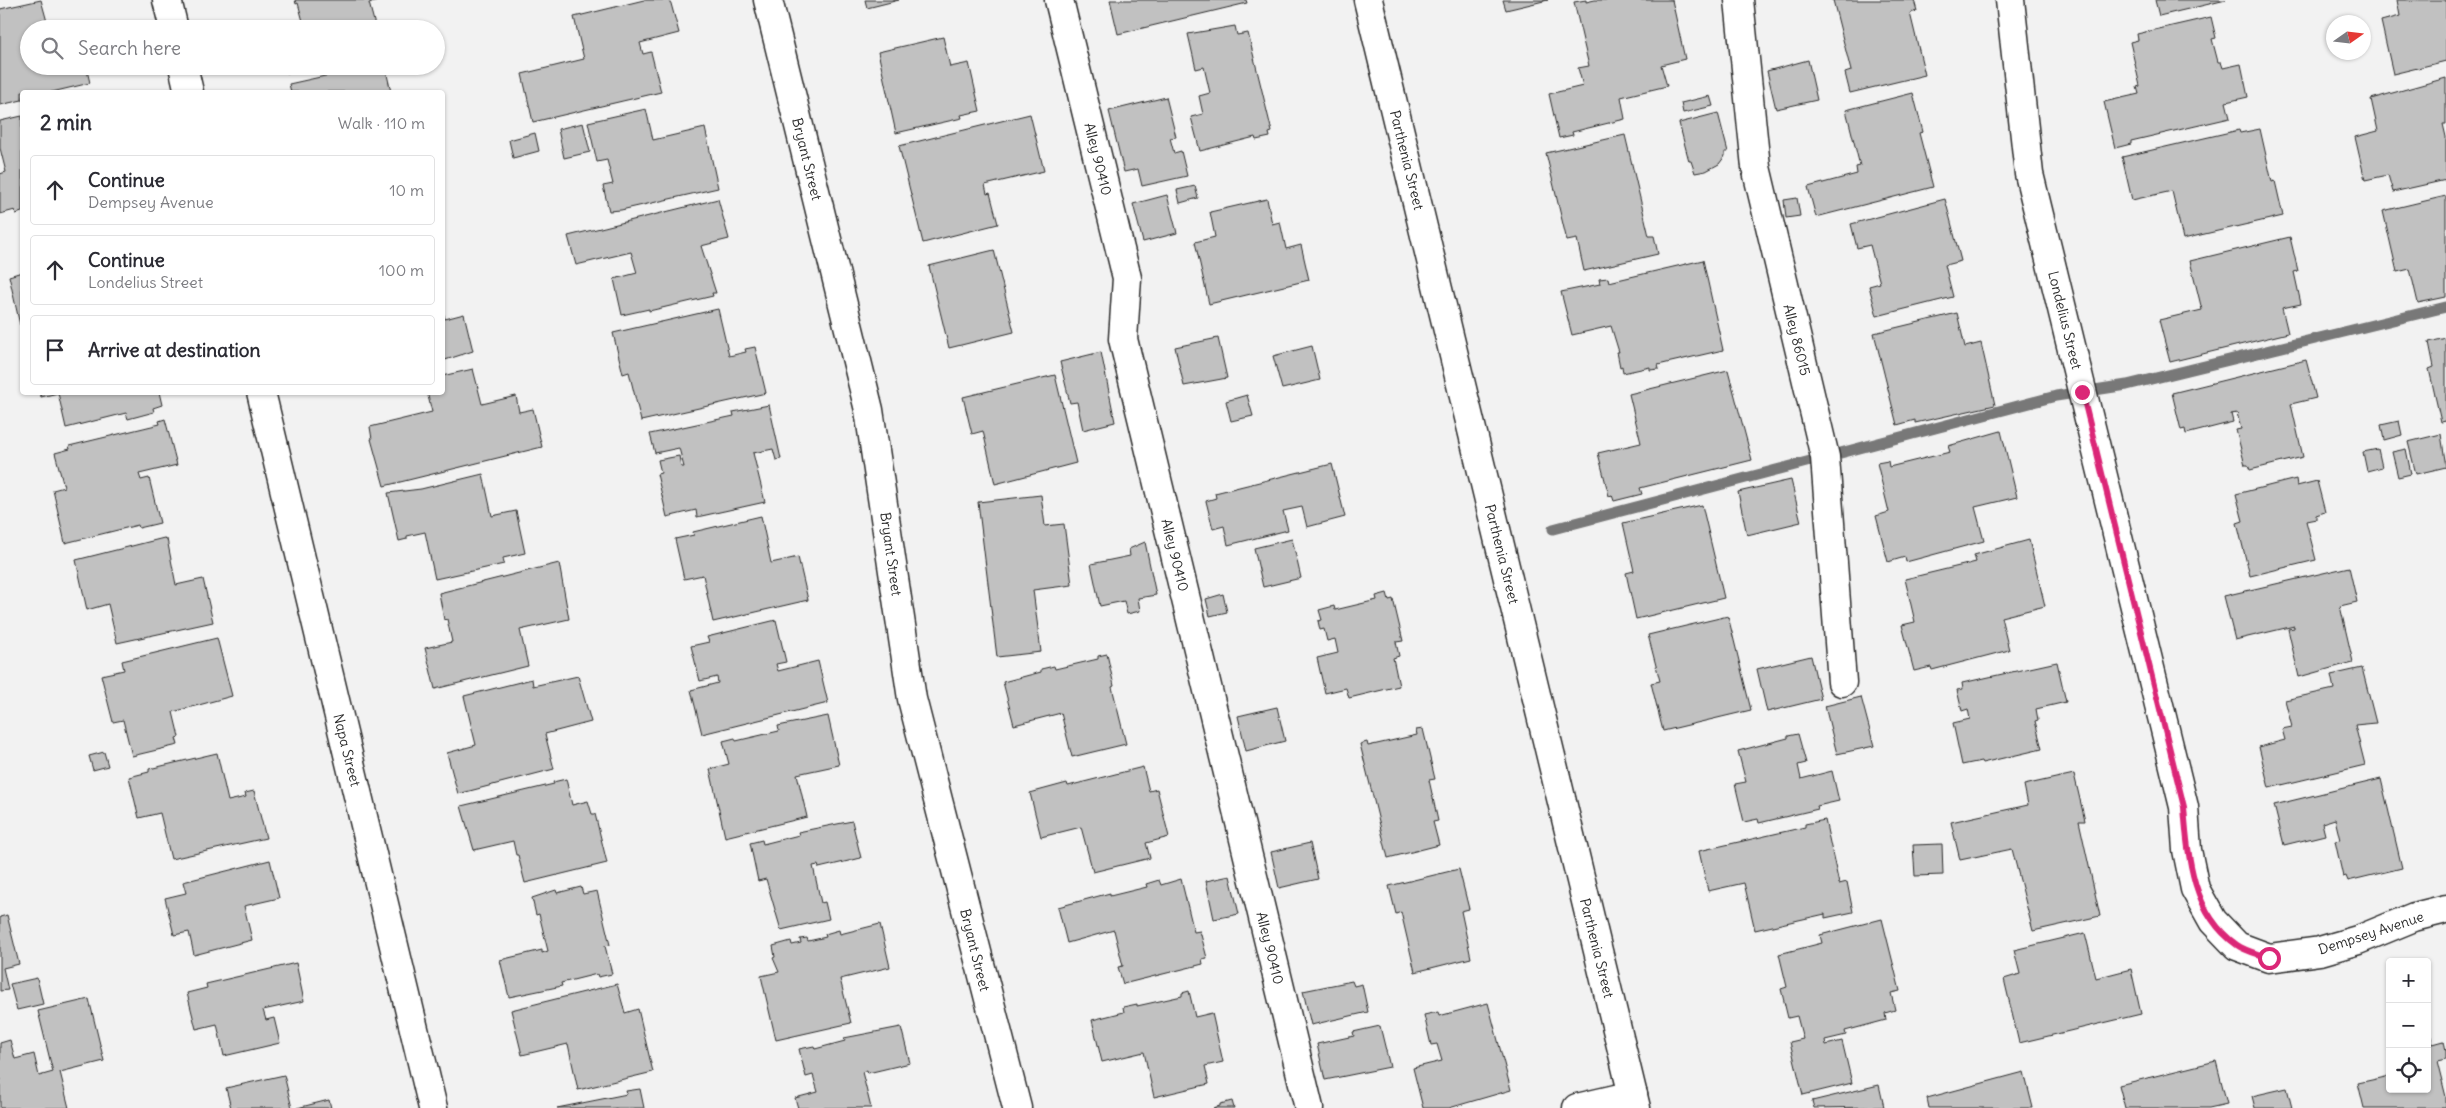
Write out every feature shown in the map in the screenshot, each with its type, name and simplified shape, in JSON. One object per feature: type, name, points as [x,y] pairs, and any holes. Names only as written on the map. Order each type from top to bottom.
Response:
[{"type":"street","points":[[167,0],[172,20]]},
{"type":"street","name":"Bryant Street","points":[[768,0],[869,410],[912,699],[1016,1108]]},
{"type":"street","name":"Alley 90410","points":[[1059,0],[1127,278],[1123,339],[1309,1108]]},
{"type":"street","name":"Parthenia Street","points":[[1368,0],[1634,1101]]},
{"type":"street","name":"Alley 86015","points":[[1739,0],[1756,167],[1825,457],[1842,682]]},
{"type":"street","name":"Londelius Street","points":[[2010,0],[2029,174],[2184,807],[2187,850],[2196,889],[2213,921],[2238,946]]},
{"type":"street","points":[[185,75],[189,90]]},
{"type":"street","name":"Napa Street","points":[[262,395],[433,1108]]},
{"type":"street","name":"Dempsey Avenue","points":[[2238,946],[2269,958],[2320,951],[2358,940],[2414,917],[2446,909]]},
{"type":"street","points":[[1577,1108],[1634,1101]]},
{"type":"building","points":[[41,0],[47,20],[20,20],[20,75],[88,75],[90,83],[60,90],[20,90],[20,100],[0,105],[0,9]]},
{"type":"building","points":[[295,0],[378,0],[369,3],[374,20],[303,20],[298,3],[296,4]]},
{"type":"building","points":[[644,0],[670,0],[679,33],[640,43],[643,54],[651,52],[661,92],[533,122],[522,74],[584,59],[574,17]]},
{"type":"building","points":[[865,0],[899,0],[867,8]]},
{"type":"building","points":[[1110,0],[1246,0],[1247,3],[1118,34]]},
{"type":"building","points":[[1503,0],[1548,0],[1506,10]]},
{"type":"building","points":[[1586,0],[1586,2],[1595,0],[1672,0],[1685,59],[1661,65],[1667,86],[1621,97],[1625,119],[1572,132],[1573,135],[1559,138],[1549,94],[1583,86],[1578,68],[1589,66],[1574,2]]},
{"type":"building","points":[[1833,0],[1914,0],[1917,11],[1910,13],[1925,75],[1850,93],[1845,73],[1851,71]]},
{"type":"building","points":[[2155,0],[2226,0],[2159,16]]},
{"type":"building","points":[[2397,0],[2446,0],[2446,61],[2393,74],[2381,21],[2400,16]]},
{"type":"building","points":[[2211,17],[2216,38],[2212,39],[2218,62],[2221,62],[2223,68],[2241,64],[2248,97],[2226,102],[2230,118],[2131,141],[2131,144],[2115,148],[2104,102],[2139,94],[2137,87],[2140,86],[2130,42],[2138,40],[2137,34]]},
{"type":"building","points":[[1235,26],[1237,35],[1248,33],[1272,132],[1269,133],[1270,137],[1256,140],[1255,137],[1200,151],[1191,117],[1203,114],[1199,96],[1210,93],[1204,67],[1196,69],[1188,34]]},
{"type":"building","points":[[943,37],[950,67],[969,63],[980,111],[961,115],[962,118],[896,133],[878,52]]},
{"type":"building","points":[[1808,60],[1817,100],[1776,109],[1767,71]]},
{"type":"building","points":[[330,75],[387,75],[391,90],[290,90],[289,84]]},
{"type":"building","points":[[2446,78],[2446,124],[2443,124],[2446,137],[2446,180],[2393,192],[2388,175],[2365,180],[2355,137],[2378,131],[2371,99]]},
{"type":"building","points":[[1913,93],[1923,132],[1919,133],[1933,187],[1816,217],[1808,187],[1857,174],[1856,167],[1860,166],[1846,110]]},
{"type":"building","points":[[1710,96],[1713,106],[1683,113],[1681,103]]},
{"type":"building","points":[[1166,97],[1176,137],[1170,138],[1174,153],[1181,151],[1187,176],[1142,186],[1138,169],[1124,172],[1109,111]]},
{"type":"building","points":[[646,109],[653,140],[705,128],[718,188],[609,211],[603,186],[613,184],[607,160],[597,162],[588,122]]},
{"type":"building","points":[[1718,113],[1728,152],[1725,152],[1725,156],[1719,164],[1706,171],[1695,173],[1691,161],[1689,161],[1679,123]]},
{"type":"building","points":[[1030,114],[1044,171],[985,185],[987,194],[990,193],[998,224],[923,243],[899,146]]},
{"type":"building","points":[[20,116],[20,213],[16,214],[15,210],[0,214],[0,174],[6,172],[0,148],[0,121]]},
{"type":"building","points":[[583,123],[590,152],[564,158],[558,129]]},
{"type":"building","points":[[2260,129],[2272,182],[2275,181],[2283,216],[2183,239],[2172,191],[2132,200],[2122,157],[2239,130],[2240,133]]},
{"type":"building","points":[[535,133],[539,151],[513,158],[509,140]]},
{"type":"building","points":[[1625,135],[1649,236],[1654,236],[1658,254],[1584,271],[1577,239],[1567,241],[1546,153]]},
{"type":"building","points":[[1195,186],[1198,198],[1180,203],[1177,190]]},
{"type":"building","points":[[1167,195],[1177,233],[1143,242],[1133,204]]},
{"type":"building","points":[[2446,196],[2446,297],[2418,303],[2410,269],[2397,272],[2383,211]]},
{"type":"building","points":[[1797,198],[1800,216],[1786,218],[1784,200]]},
{"type":"building","points":[[718,199],[729,239],[701,246],[716,293],[712,293],[713,296],[649,311],[649,309],[622,315],[614,279],[637,273],[631,252],[576,265],[568,236]]},
{"type":"building","points":[[1267,199],[1272,224],[1280,222],[1286,249],[1301,245],[1309,280],[1209,304],[1195,242],[1215,237],[1210,212]]},
{"type":"building","points":[[1945,199],[1961,261],[1945,265],[1953,297],[1877,316],[1869,286],[1880,283],[1870,245],[1857,248],[1851,224]]},
{"type":"building","points":[[2290,237],[2298,271],[2294,272],[2301,304],[2282,308],[2288,333],[2170,362],[2159,320],[2202,310],[2190,261]]},
{"type":"building","points":[[994,250],[1014,332],[949,348],[929,266]]},
{"type":"building","points":[[1703,260],[1723,350],[1658,365],[1659,369],[1650,370],[1650,367],[1623,373],[1611,326],[1572,335],[1561,292],[1600,284],[1599,279],[1608,278],[1609,282]]},
{"type":"building","points":[[20,273],[20,325],[9,276]]},
{"type":"building","points":[[718,309],[729,356],[746,352],[745,349],[755,347],[766,393],[641,421],[629,372],[623,374],[613,333]]},
{"type":"building","points":[[1957,313],[1965,347],[1981,343],[1995,405],[1915,423],[1915,420],[1897,425],[1874,333]]},
{"type":"building","points":[[464,314],[473,351],[445,360],[445,319]]},
{"type":"building","points":[[1218,338],[1227,378],[1184,386],[1175,347]]},
{"type":"building","points":[[2446,338],[2446,421],[2441,422],[2429,369],[2434,367],[2429,342]]},
{"type":"building","points":[[1312,346],[1320,380],[1282,389],[1273,356]]},
{"type":"building","points":[[1101,352],[1115,422],[1083,430],[1077,402],[1070,403],[1060,362]]},
{"type":"building","points":[[2306,360],[2316,398],[2291,404],[2303,457],[2250,470],[2248,465],[2245,465],[2236,430],[2241,429],[2237,413],[2231,414],[2233,422],[2186,434],[2185,429],[2181,430],[2172,393]]},
{"type":"building","points":[[473,369],[482,404],[516,396],[519,412],[533,409],[542,447],[384,486],[371,439],[370,427],[432,412],[428,395],[445,395],[445,375]]},
{"type":"building","points":[[1728,370],[1752,460],[1640,488],[1642,494],[1614,501],[1612,495],[1609,496],[1598,453],[1641,443],[1629,394]]},
{"type":"building","points":[[1055,375],[1076,463],[995,484],[983,431],[972,434],[963,397]]},
{"type":"building","points":[[58,395],[160,395],[162,405],[153,408],[154,412],[128,419],[126,413],[66,428]]},
{"type":"building","points":[[1247,395],[1253,416],[1231,421],[1226,401]]},
{"type":"building","points":[[769,405],[781,459],[776,460],[773,449],[753,453],[765,502],[697,517],[696,510],[667,517],[657,474],[661,473],[658,460],[679,456],[681,467],[684,467],[679,448],[655,453],[650,434],[734,416],[733,412]]},
{"type":"building","points":[[165,419],[177,465],[139,474],[141,480],[149,478],[160,523],[139,528],[138,525],[65,543],[53,490],[64,487],[55,453],[70,449],[69,446],[160,424],[159,421]]},
{"type":"building","points":[[2399,421],[2402,435],[2384,440],[2381,425]]},
{"type":"building","points":[[2001,431],[2017,497],[1975,507],[1984,541],[1906,562],[1905,557],[1888,562],[1876,516],[1889,512],[1877,463],[1888,461],[1889,467],[1950,452],[1948,446]]},
{"type":"building","points":[[2441,434],[2446,467],[2416,474],[2408,442]]},
{"type":"building","points":[[2378,449],[2382,467],[2367,471],[2363,452]]},
{"type":"building","points":[[2406,449],[2411,474],[2398,477],[2392,452]]},
{"type":"building","points":[[1332,464],[1345,517],[1307,527],[1302,507],[1283,511],[1288,530],[1228,545],[1224,526],[1213,529],[1206,501],[1216,498],[1215,493]]},
{"type":"building","points":[[483,474],[492,516],[516,511],[525,553],[503,558],[504,564],[435,579],[425,532],[407,536],[407,539],[399,541],[388,493],[421,489]]},
{"type":"building","points":[[2296,479],[2297,486],[2317,481],[2325,512],[2316,515],[2316,519],[2306,521],[2316,560],[2250,576],[2237,523],[2243,521],[2236,494]]},
{"type":"building","points":[[1791,480],[1801,522],[1747,535],[1738,492]]},
{"type":"building","points":[[1041,495],[1045,526],[1064,524],[1072,585],[1033,590],[1041,652],[997,657],[978,502]]},
{"type":"building","points":[[1702,505],[1724,598],[1636,619],[1626,573],[1634,571],[1623,523]]},
{"type":"building","points":[[761,516],[771,563],[798,557],[808,600],[713,622],[703,575],[684,579],[675,539],[694,535],[693,532]]},
{"type":"building","points":[[164,538],[167,539],[176,585],[203,579],[213,622],[117,643],[108,604],[87,610],[76,560]]},
{"type":"building","points":[[1292,539],[1301,578],[1263,587],[1254,548]]},
{"type":"building","points":[[2029,540],[2045,606],[2001,617],[2009,650],[1932,670],[1931,667],[1914,671],[1902,625],[1915,622],[1905,579],[1976,562],[1974,555]]},
{"type":"building","points":[[1145,542],[1156,595],[1138,598],[1140,611],[1127,614],[1124,601],[1100,606],[1091,564],[1130,556],[1129,549]]},
{"type":"building","points":[[559,563],[569,619],[520,630],[528,666],[435,689],[425,648],[452,642],[447,619],[444,620],[439,593]]},
{"type":"building","points":[[2349,567],[2357,602],[2340,606],[2353,662],[2299,677],[2288,629],[2294,628],[2294,626],[2235,640],[2224,596]]},
{"type":"building","points":[[1387,593],[1389,600],[1393,599],[1403,641],[1396,642],[1399,656],[1393,658],[1399,686],[1349,698],[1346,688],[1325,693],[1317,658],[1338,653],[1335,639],[1327,641],[1324,629],[1320,630],[1318,621],[1322,620],[1319,610],[1334,606],[1335,610],[1377,600],[1376,596]]},
{"type":"building","points":[[1223,594],[1227,612],[1210,616],[1206,599]]},
{"type":"building","points":[[1728,616],[1751,710],[1663,731],[1651,683],[1660,681],[1648,635]]},
{"type":"building","points":[[776,620],[786,662],[776,664],[778,671],[818,661],[828,703],[702,734],[691,690],[718,683],[717,677],[700,681],[691,646],[709,642],[707,637]]},
{"type":"building","points":[[217,638],[232,696],[173,712],[179,737],[176,738],[178,745],[132,756],[123,720],[113,722],[101,675],[124,670],[122,661]]},
{"type":"building","points":[[1107,654],[1114,686],[1112,687],[1126,744],[1072,757],[1061,713],[1014,725],[1003,682],[1041,672],[1041,669],[1054,666],[1055,669],[1098,659],[1098,656]]},
{"type":"building","points":[[1811,656],[1821,699],[1767,712],[1757,669]]},
{"type":"building","points":[[2057,662],[2066,702],[2036,709],[2038,720],[2035,721],[2042,749],[1982,763],[1981,761],[1962,765],[1953,723],[1970,719],[1968,709],[1962,711],[1957,690],[1963,689],[1962,683]]},
{"type":"building","points":[[2362,668],[2376,723],[2355,725],[2365,765],[2269,788],[2259,747],[2285,740],[2282,729],[2292,727],[2285,700],[2334,689],[2331,675]]},
{"type":"building","points":[[578,676],[591,722],[545,734],[554,769],[458,794],[447,753],[476,745],[464,696],[532,679],[533,686]]},
{"type":"building","points":[[1861,697],[1874,746],[1837,754],[1825,706]]},
{"type":"building","points":[[1277,707],[1285,741],[1246,751],[1238,716]]},
{"type":"building","points":[[828,716],[839,765],[797,774],[807,817],[725,837],[710,769],[729,764],[723,741],[735,738],[736,741],[779,731],[778,726]]},
{"type":"building","points":[[1423,729],[1435,779],[1429,780],[1438,821],[1433,822],[1439,845],[1388,858],[1360,744],[1367,742],[1368,746],[1417,735],[1416,730]]},
{"type":"building","points":[[1798,734],[1806,763],[1798,765],[1801,779],[1832,771],[1839,801],[1817,806],[1818,809],[1759,823],[1758,819],[1744,822],[1735,784],[1746,782],[1738,751]]},
{"type":"building","points":[[104,752],[108,766],[93,770],[89,756]]},
{"type":"building","points":[[217,753],[228,801],[246,797],[245,793],[254,791],[266,838],[171,859],[160,813],[139,818],[129,777],[149,772],[149,769]]},
{"type":"building","points":[[1143,767],[1149,791],[1157,789],[1169,837],[1146,843],[1150,858],[1093,872],[1081,827],[1041,837],[1030,793],[1067,783],[1068,786]]},
{"type":"building","points":[[2074,774],[2085,821],[2079,821],[2100,916],[2033,931],[2012,849],[1960,860],[1951,822],[2028,805],[2024,785]]},
{"type":"building","points":[[566,779],[572,805],[588,801],[592,814],[595,814],[607,863],[525,883],[513,841],[474,850],[461,806],[554,784],[553,782]]},
{"type":"building","points":[[2381,779],[2402,868],[2348,881],[2346,876],[2343,877],[2335,841],[2340,840],[2335,819],[2322,823],[2325,835],[2284,845],[2274,805]]},
{"type":"building","points":[[1825,820],[1839,884],[1847,882],[1853,912],[1825,918],[1825,914],[1755,930],[1744,883],[1708,891],[1699,851],[1805,827],[1805,824]]},
{"type":"building","points":[[852,821],[861,858],[819,868],[818,865],[813,866],[821,903],[825,902],[829,919],[781,930],[766,879],[758,881],[750,843],[762,840],[763,844],[799,835],[798,832]]},
{"type":"building","points":[[1310,843],[1318,879],[1279,888],[1271,852]]},
{"type":"building","points":[[1942,844],[1943,875],[1915,876],[1913,845]]},
{"type":"building","points":[[270,860],[279,898],[244,906],[252,940],[194,955],[189,932],[174,935],[165,898],[186,893],[183,882]]},
{"type":"building","points":[[1459,869],[1469,909],[1461,911],[1471,958],[1415,972],[1401,912],[1396,914],[1389,886]]},
{"type":"building","points":[[1230,876],[1239,914],[1214,919],[1206,881]]},
{"type":"building","points":[[1181,879],[1194,932],[1200,931],[1207,958],[1202,959],[1203,964],[1123,984],[1118,967],[1123,966],[1114,930],[1067,943],[1058,907],[1110,893],[1110,896],[1147,887],[1146,884],[1159,880],[1161,885]]},
{"type":"building","points":[[581,887],[583,894],[597,891],[610,945],[605,946],[612,974],[598,977],[597,974],[561,983],[562,986],[509,997],[500,960],[542,950],[542,953],[548,951],[539,914],[536,915],[532,898],[556,890],[557,893]]},
{"type":"building","points":[[7,915],[19,964],[3,968],[8,990],[0,991],[0,917]]},
{"type":"building","points":[[1882,919],[1900,991],[1891,993],[1895,1010],[1885,1013],[1886,1020],[1845,1031],[1846,1035],[1825,1040],[1826,1045],[1842,1041],[1852,1083],[1803,1095],[1790,1042],[1803,1039],[1797,1016],[1788,1018],[1781,989],[1787,987],[1779,954],[1822,943],[1820,935]]},
{"type":"building","points":[[880,924],[890,967],[840,979],[851,1023],[776,1040],[761,976],[779,972],[773,958],[775,957],[773,946],[791,941],[792,945],[801,943],[800,939],[807,938],[808,941],[826,937],[825,934],[839,930],[840,934]]},
{"type":"building","points":[[2085,933],[2096,978],[2131,969],[2141,1014],[2019,1043],[2004,979],[2020,974],[2014,950]]},
{"type":"building","points":[[296,963],[304,1001],[263,1010],[266,1020],[274,1018],[280,1043],[224,1056],[217,1024],[196,1029],[187,993],[207,988],[206,984]]},
{"type":"building","points":[[37,978],[43,1004],[17,1010],[10,984]]},
{"type":"building","points":[[1352,981],[1354,986],[1362,984],[1368,1012],[1311,1025],[1303,991]]},
{"type":"building","points":[[617,984],[625,1013],[638,1009],[653,1072],[578,1090],[568,1044],[522,1055],[511,1010]]},
{"type":"building","points":[[1189,991],[1195,1017],[1212,1013],[1223,1062],[1205,1066],[1209,1084],[1154,1097],[1144,1052],[1102,1062],[1092,1020],[1124,1012],[1123,1007],[1137,1004],[1137,1006],[1182,996],[1182,993]]},
{"type":"building","points":[[89,999],[104,1061],[60,1072],[69,1108],[0,1108],[0,1043],[10,1040],[15,1059],[34,1054],[39,1076],[53,1072],[38,1011]]},
{"type":"building","points":[[1488,1003],[1511,1090],[1449,1108],[1423,1108],[1413,1068],[1442,1061],[1437,1044],[1431,1045],[1424,1015],[1438,1012],[1439,1016]]},
{"type":"building","points":[[1380,1026],[1390,1067],[1325,1080],[1317,1044],[1354,1036],[1353,1032]]},
{"type":"building","points":[[901,1027],[910,1063],[868,1073],[867,1070],[862,1072],[871,1108],[798,1108],[795,1098],[818,1092],[813,1075],[806,1077],[799,1049],[814,1046],[815,1049],[845,1041],[844,1038]]},
{"type":"building","points":[[2431,1037],[2433,1044],[2444,1041],[2446,1059],[2437,1061],[2446,1097],[2446,1108],[2364,1108],[2358,1083],[2386,1077],[2386,1093],[2431,1093]]},
{"type":"building","points":[[2216,1061],[2227,1104],[2209,1108],[2125,1108],[2119,1085]]},
{"type":"building","points":[[2024,1072],[2033,1108],[1929,1108],[1927,1098]]},
{"type":"building","points":[[284,1075],[292,1108],[231,1108],[226,1088]]},
{"type":"building","points":[[1879,1085],[1884,1107],[1814,1108],[1812,1101]]},
{"type":"building","points":[[2287,1088],[2292,1108],[2255,1108],[2252,1096]]},
{"type":"building","points":[[640,1089],[644,1108],[557,1108],[627,1094],[626,1091]]},
{"type":"building","points":[[329,1100],[331,1108],[297,1108]]},
{"type":"building","points":[[1232,1101],[1234,1108],[1213,1108],[1220,1106],[1220,1104]]},
{"type":"waterway","points":[[1553,529],[2056,396],[2127,385],[2446,307]]},
{"type":"route","points":[[2082,392],[2184,807],[2187,850],[2196,889],[2213,921],[2238,946],[2269,958]]}]
